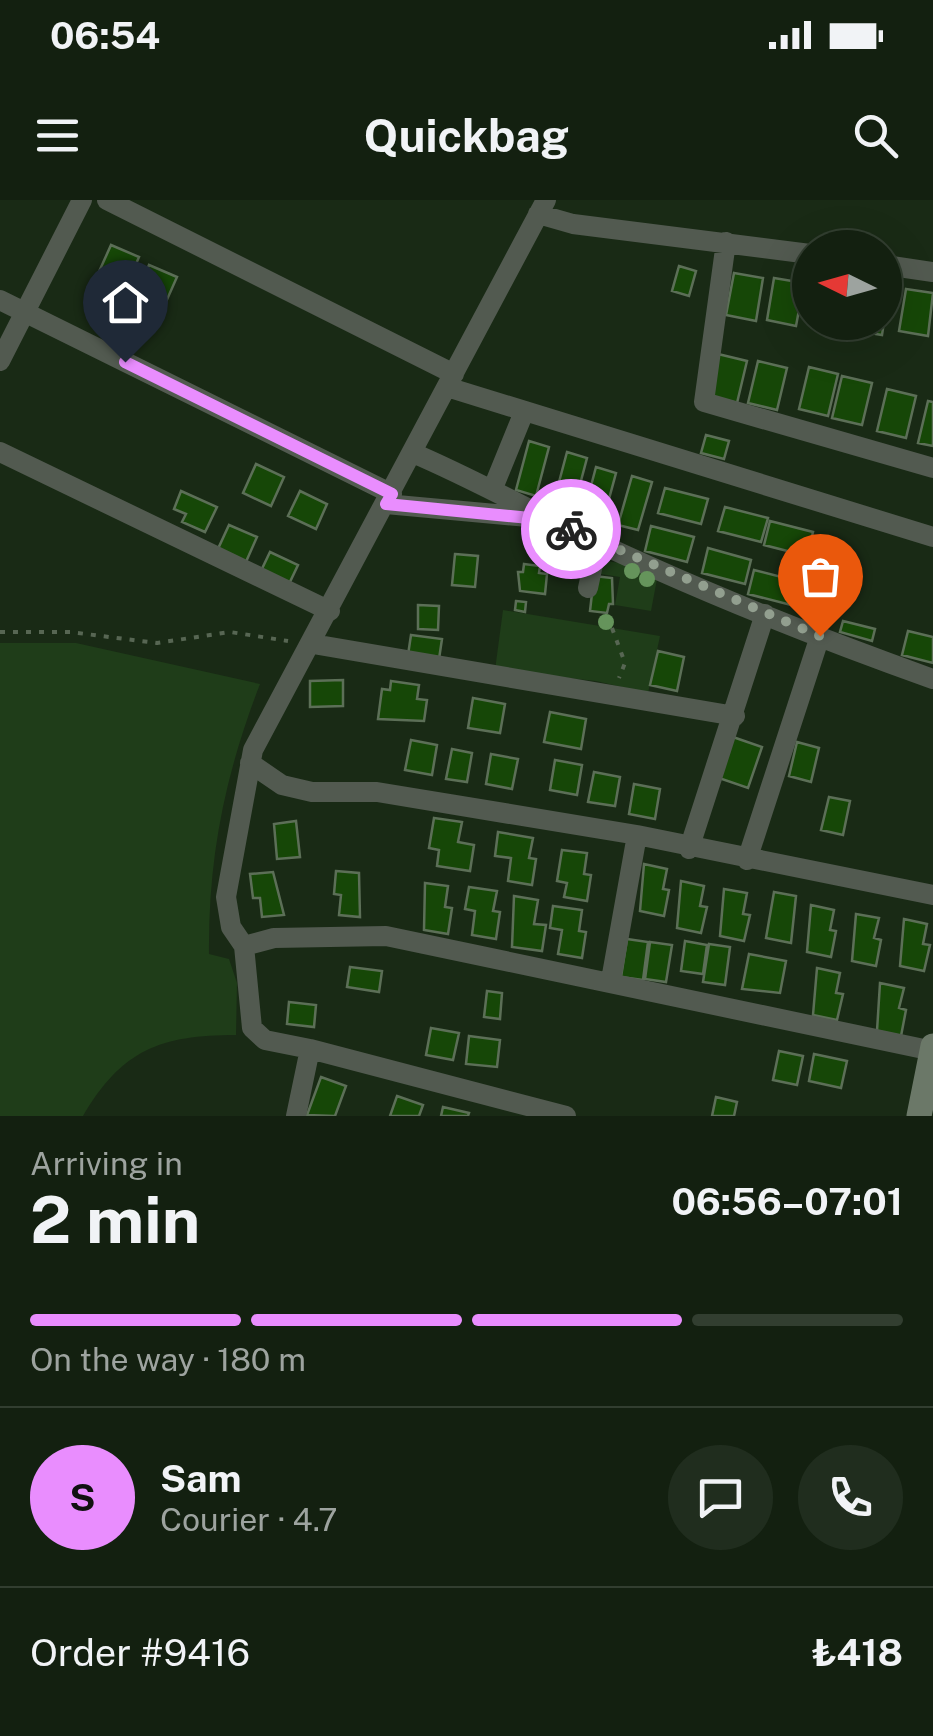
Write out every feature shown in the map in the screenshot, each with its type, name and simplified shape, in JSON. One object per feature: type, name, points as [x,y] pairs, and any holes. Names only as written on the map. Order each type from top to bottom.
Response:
[{"type":"street","points":[[0,361],[82,200]]},
{"type":"street","points":[[107,200],[450,380],[524,412],[933,537]]},
{"type":"street","points":[[565,1116],[265,1040],[252,1028],[244,946],[231,927],[226,896],[250,762],[542,207],[572,224],[792,251]]},
{"type":"street","points":[[726,242],[704,402],[933,468]]},
{"type":"street","points":[[902,267],[933,272]]},
{"type":"street","points":[[0,300],[389,499],[550,520]]},
{"type":"street","points":[[493,488],[524,412]]},
{"type":"street","points":[[0,452],[330,612]]},
{"type":"street","points":[[413,452],[598,541],[766,614],[933,679]]},
{"type":"street","points":[[588,588],[598,541]]},
{"type":"street","points":[[689,848],[766,614]]},
{"type":"street","points":[[747,860],[820,636]]},
{"type":"street","points":[[313,644],[734,716]]},
{"type":"street","points":[[250,762],[282,786],[312,792],[377,792],[637,835],[933,895]]},
{"type":"street","points":[[612,980],[637,835]]},
{"type":"street","points":[[244,946],[274,938],[386,936],[933,1049],[919,1116]]},
{"type":"street","points":[[296,1116],[310,1049]]},
{"type":"path","points":[[612,628],[625,663],[612,695]]},
{"type":"path","points":[[0,632],[70,632],[158,643],[230,632],[313,644]]},
{"type":"green space","points":[[603,561],[622,563],[657,579],[651,611],[615,605],[620,577],[601,574]]},
{"type":"green space","points":[[503,610],[660,636],[648,693],[596,681],[495,670]]},
{"type":"green space","points":[[0,643],[76,643],[260,684],[228,784],[215,850],[209,918],[209,954],[229,959],[237,983],[236,1035],[186,1038],[146,1051],[113,1076],[83,1116],[0,1116]]},
{"type":"building","points":[[111,245],[139,257],[126,287],[98,274]]},
{"type":"building","points":[[149,265],[177,277],[153,331],[125,318]]},
{"type":"building","points":[[679,266],[696,271],[689,296],[672,291]]},
{"type":"building","points":[[734,273],[763,278],[756,321],[726,315]]},
{"type":"building","points":[[774,278],[792,281],[792,325],[767,320]]},
{"type":"building","points":[[906,289],[933,293],[928,336],[902,332]]},
{"type":"building","points":[[718,354],[747,361],[737,403],[708,396]]},
{"type":"building","points":[[758,361],[787,368],[777,410],[748,403]]},
{"type":"building","points":[[809,367],[838,374],[828,416],[799,409]]},
{"type":"building","points":[[842,376],[872,383],[862,425],[832,418]]},
{"type":"building","points":[[887,389],[916,396],[906,438],[877,431]]},
{"type":"building","points":[[928,401],[933,402],[933,446],[918,443]]},
{"type":"building","points":[[706,435],[729,441],[724,459],[701,453]]},
{"type":"building","points":[[529,441],[549,447],[536,496],[516,490]]},
{"type":"building","points":[[567,452],[587,458],[574,507],[554,501]]},
{"type":"building","points":[[256,464],[284,477],[271,506],[243,493]]},
{"type":"building","points":[[596,467],[616,473],[603,521],[583,516]]},
{"type":"building","points":[[632,476],[652,482],[638,530],[618,525]]},
{"type":"building","points":[[665,488],[708,499],[701,524],[658,513]]},
{"type":"building","points":[[181,491],[217,507],[205,532],[182,522],[186,514],[174,509]]},
{"type":"building","points":[[300,491],[327,504],[316,529],[288,516]]},
{"type":"building","points":[[725,507],[768,518],[761,542],[718,531]]},
{"type":"building","points":[[770,521],[813,532],[807,556],[764,545]]},
{"type":"building","points":[[229,525],[257,537],[245,564],[217,551]]},
{"type":"building","points":[[651,526],[694,537],[687,562],[645,551]]},
{"type":"building","points":[[708,548],[751,560],[745,584],[702,573]]},
{"type":"building","points":[[270,552],[298,565],[288,586],[260,573]]},
{"type":"building","points":[[455,554],[478,556],[475,587],[452,585]]},
{"type":"building","points":[[524,564],[540,566],[539,573],[547,574],[545,594],[520,591],[518,572],[523,572]]},
{"type":"building","points":[[754,570],[797,581],[791,605],[748,594]]},
{"type":"building","points":[[594,576],[612,578],[613,604],[609,604],[607,613],[590,611]]},
{"type":"building","points":[[516,601],[526,602],[525,612],[515,610]]},
{"type":"building","points":[[418,605],[439,606],[438,630],[418,629]]},
{"type":"building","points":[[843,621],[875,629],[872,641],[840,632]]},
{"type":"building","points":[[908,631],[933,637],[933,663],[902,655]]},
{"type":"building","points":[[411,635],[442,639],[439,659],[408,655]]},
{"type":"building","points":[[658,651],[684,657],[677,691],[650,685]]},
{"type":"building","points":[[343,680],[343,706],[310,707],[310,681]]},
{"type":"building","points":[[391,681],[419,685],[417,699],[427,700],[424,721],[378,719],[382,689],[390,690]]},
{"type":"building","points":[[473,698],[505,704],[500,733],[468,728]]},
{"type":"building","points":[[550,712],[586,719],[581,749],[544,742]]},
{"type":"building","points":[[730,736],[762,747],[748,788],[716,777]]},
{"type":"building","points":[[411,740],[437,745],[432,775],[405,770]]},
{"type":"building","points":[[797,742],[819,748],[811,782],[789,776]]},
{"type":"building","points":[[452,749],[472,753],[467,782],[446,779]]},
{"type":"building","points":[[491,754],[518,759],[512,789],[486,784]]},
{"type":"building","points":[[555,760],[582,765],[577,795],[550,790]]},
{"type":"building","points":[[594,772],[620,777],[615,806],[588,802]]},
{"type":"building","points":[[634,784],[660,789],[655,819],[629,814]]},
{"type":"building","points":[[829,797],[850,801],[843,835],[821,830]]},
{"type":"building","points":[[434,818],[462,822],[458,842],[474,845],[470,871],[437,866],[439,850],[429,848]]},
{"type":"building","points":[[296,821],[300,857],[277,859],[274,824]]},
{"type":"building","points":[[498,832],[533,838],[529,858],[536,859],[532,885],[508,881],[511,858],[495,856]]},
{"type":"building","points":[[562,850],[587,853],[584,874],[591,875],[587,901],[564,897],[567,883],[557,881]]},
{"type":"building","points":[[644,864],[667,869],[663,889],[669,890],[664,916],[640,911]]},
{"type":"building","points":[[336,871],[359,873],[360,917],[339,915],[341,895],[334,894]]},
{"type":"building","points":[[273,872],[284,915],[262,917],[260,898],[253,898],[250,874]]},
{"type":"building","points":[[681,881],[704,886],[700,906],[707,907],[701,933],[677,928]]},
{"type":"building","points":[[425,883],[448,886],[445,907],[452,908],[448,934],[424,930]]},
{"type":"building","points":[[469,887],[497,891],[493,911],[500,912],[496,939],[472,935],[475,911],[465,909]]},
{"type":"building","points":[[724,889],[747,893],[743,914],[750,915],[744,941],[720,936]]},
{"type":"building","points":[[774,892],[796,896],[791,943],[766,938]]},
{"type":"building","points":[[514,896],[538,900],[534,924],[546,925],[542,951],[512,947]]},
{"type":"building","points":[[811,905],[834,910],[830,930],[836,931],[831,957],[807,952]]},
{"type":"building","points":[[553,906],[582,910],[579,931],[586,932],[582,958],[558,954],[562,930],[550,928]]},
{"type":"building","points":[[856,914],[879,918],[874,938],[881,940],[876,966],[852,961]]},
{"type":"building","points":[[904,919],[927,924],[923,944],[930,945],[924,971],[900,966]]},
{"type":"building","points":[[627,939],[648,942],[643,980],[621,977]]},
{"type":"building","points":[[685,941],[707,945],[703,974],[681,971]]},
{"type":"building","points":[[650,942],[672,945],[666,982],[645,979]]},
{"type":"building","points":[[709,944],[730,947],[725,985],[703,982]]},
{"type":"building","points":[[749,954],[786,961],[780,993],[742,989]]},
{"type":"building","points":[[350,967],[382,971],[379,992],[347,987]]},
{"type":"building","points":[[817,968],[840,973],[836,993],[843,994],[837,1020],[813,1015]]},
{"type":"building","points":[[880,983],[904,988],[899,1008],[906,1010],[901,1036],[877,1031]]},
{"type":"building","points":[[487,991],[502,993],[500,1019],[484,1017]]},
{"type":"building","points":[[289,1002],[316,1005],[314,1027],[287,1024]]},
{"type":"building","points":[[431,1028],[459,1033],[453,1060],[426,1055]]},
{"type":"building","points":[[469,1036],[500,1040],[497,1067],[466,1064]]},
{"type":"building","points":[[779,1051],[803,1056],[797,1085],[773,1080]]},
{"type":"building","points":[[814,1054],[847,1061],[841,1088],[809,1081]]},
{"type":"building","points":[[321,1077],[346,1086],[335,1116],[307,1115]]},
{"type":"building","points":[[397,1096],[423,1105],[419,1116],[390,1116]]},
{"type":"building","points":[[716,1097],[737,1102],[734,1116],[712,1116]]},
{"type":"building","points":[[443,1107],[469,1113],[441,1116]]},
{"type":"way so far","points":[[571,529],[820,636]]},
{"type":"route","points":[[125,362],[392,494],[386,504],[550,520],[571,529]]}]
